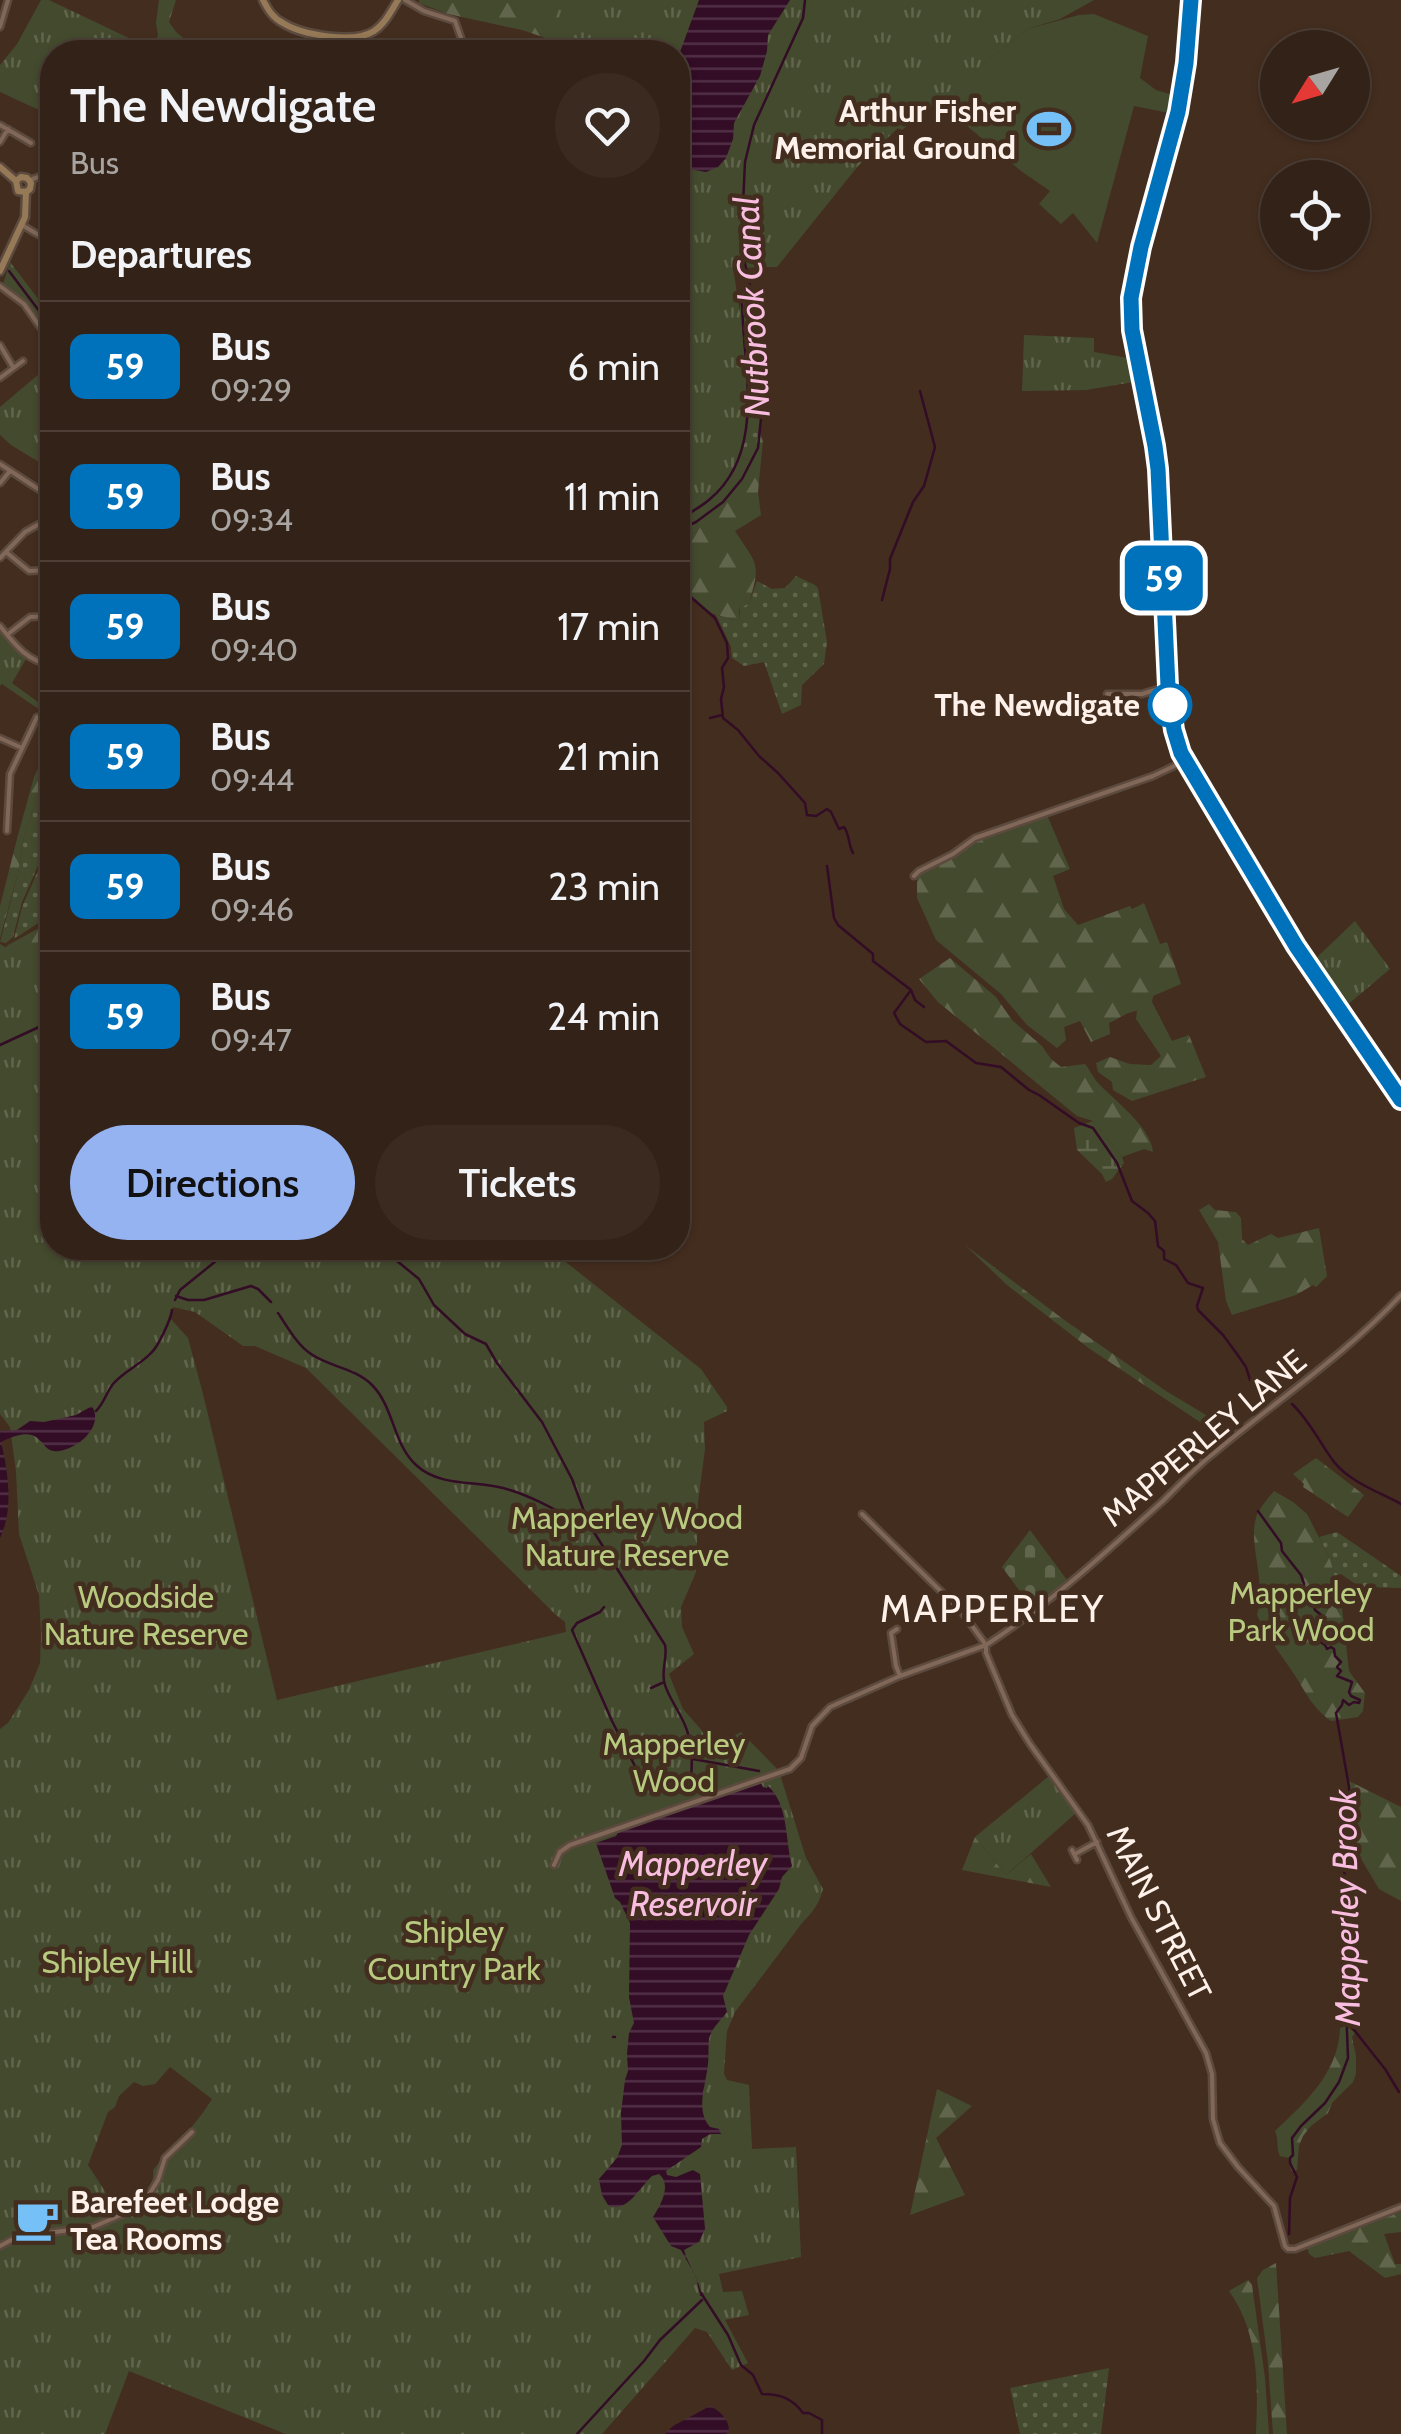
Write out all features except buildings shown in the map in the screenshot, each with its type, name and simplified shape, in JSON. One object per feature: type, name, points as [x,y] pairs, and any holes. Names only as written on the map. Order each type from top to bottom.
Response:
[{"type":"main road","points":[[1191,0],[1178,112],[1139,256],[1130,308],[1158,469],[1168,686],[1176,736],[1185,761],[1309,966],[1401,1100]]},
{"type":"street","points":[[0,27],[8,0]]},
{"type":"street","points":[[262,0],[274,16],[289,26],[343,38],[364,36],[381,25],[398,0]]},
{"type":"street","points":[[405,0],[455,21],[459,40]]},
{"type":"street","points":[[364,36],[365,40]]},
{"type":"street","points":[[0,125],[32,143]]},
{"type":"street","points":[[0,142],[8,129]]},
{"type":"street","points":[[0,167],[16,181],[16,189],[26,192]]},
{"type":"street","points":[[16,181],[40,176]]},
{"type":"street","points":[[0,272],[22,225],[30,180]]},
{"type":"street","points":[[22,225],[40,236]]},
{"type":"street","points":[[0,286],[24,304],[40,327]]},
{"type":"street","points":[[0,346],[14,367]]},
{"type":"street","points":[[0,378],[23,361]]},
{"type":"street","points":[[0,464],[40,488]]},
{"type":"street","points":[[0,483],[10,471]]},
{"type":"street","points":[[0,558],[40,523]]},
{"type":"street","points":[[6,552],[29,571],[40,571]]},
{"type":"street","points":[[7,635],[30,618],[40,618]]},
{"type":"street","points":[[0,626],[29,658],[40,662]]},
{"type":"street","points":[[1107,694],[1142,694],[1168,686]]},
{"type":"street","points":[[7,831],[12,821],[10,774],[36,727],[37,717]]},
{"type":"street","points":[[0,738],[22,748]]},
{"type":"street","points":[[914,876],[974,838],[1153,776],[1185,761]]},
{"type":"street","points":[[0,797],[8,797]]},
{"type":"street","name":"MAPPERLEY LANE","points":[[554,1865],[560,1852],[570,1845],[790,1769],[801,1758],[819,1716],[842,1701],[986,1645],[1033,1612],[1214,1453],[1364,1334],[1401,1294]]},
{"type":"street","name":"MAIN STREET","points":[[862,1514],[945,1594],[986,1645],[1012,1715],[1080,1812],[1206,2053],[1212,2074],[1213,2118],[1220,2143],[1274,2206],[1282,2242],[1291,2249],[1401,2208]]},
{"type":"street","points":[[897,1628],[891,1632],[900,1676]]},
{"type":"street","points":[[1075,1855],[1097,1842]]},
{"type":"street","points":[[0,2246],[17,2237],[93,2227],[123,2214],[150,2193],[165,2158],[192,2132]]},
{"type":"green space","points":[[41,0],[49,0],[133,40],[40,40],[40,110],[0,92],[0,65],[17,44]]},
{"type":"green space","points":[[159,0],[176,0],[169,22],[186,40],[157,40]]},
{"type":"green space","points":[[556,0],[1094,0],[1060,19],[1027,29],[902,130],[898,128],[858,166],[777,267],[733,268],[746,373],[744,427],[729,474],[690,511],[690,40],[551,40]]},
{"type":"green space","points":[[561,0],[575,40],[551,40],[419,3]]},
{"type":"green space","name":"Arthur Fisher Memorial Ground","points":[[1094,14],[1148,36],[1140,78],[1156,90],[1173,95],[1169,113],[1134,106],[1097,243],[1073,213],[1061,224],[1039,204],[1050,191],[937,101],[1027,29]]},
{"type":"green space","points":[[10,262],[40,301],[40,322],[24,300],[3,284]]},
{"type":"green space","points":[[751,298],[762,403],[757,444],[750,461],[741,457],[750,414],[744,404],[740,305]]},
{"type":"green space","points":[[1024,335],[1094,338],[1094,352],[1134,359],[1134,382],[1086,390],[1022,391]]},
{"type":"green space","points":[[40,373],[40,463],[0,435],[0,407]]},
{"type":"green space","points":[[744,404],[750,404],[741,457],[750,461],[753,457],[759,431],[763,440],[758,492],[761,515],[735,531],[753,559],[756,572],[749,603],[739,609],[739,621],[710,613],[690,595],[690,496]]},
{"type":"green space","points":[[796,576],[818,588],[827,642],[824,664],[802,685],[801,705],[782,714],[764,662],[744,666],[732,658],[716,615],[739,621],[740,608],[749,603],[757,581],[772,589],[785,588]]},
{"type":"green space","points":[[0,632],[26,659],[12,683],[40,704],[40,709],[0,686]]},
{"type":"green space","points":[[40,764],[40,788],[24,836],[0,938],[0,906]]},
{"type":"green space","points":[[40,788],[40,861],[22,902],[13,937],[6,943],[0,942],[18,873],[24,836]]},
{"type":"green space","points":[[1047,815],[1070,869],[1053,876],[1064,909],[1078,925],[1144,903],[1160,944],[1167,942],[1181,984],[1153,996],[1152,1002],[1172,1041],[1189,1035],[1206,1077],[1132,1101],[1113,1090],[1112,1082],[1098,1072],[1096,1063],[1110,1057],[1130,1064],[1151,1065],[1161,1056],[1136,1019],[1137,1011],[1109,1023],[1110,1034],[1091,1042],[1080,1021],[1064,1027],[1066,1040],[1057,1048],[936,940],[917,898],[920,872],[955,857],[975,841]]},
{"type":"green space","points":[[40,866],[40,922],[14,939],[22,907]]},
{"type":"green space","points":[[1355,921],[1390,969],[1346,1006],[1314,960]]},
{"type":"green space","points":[[40,928],[40,967],[3,950]]},
{"type":"green space","name":"Shipley Country Park","points":[[0,944],[40,967],[40,1260],[563,1260],[701,1369],[727,1411],[704,1422],[696,1572],[681,1607],[682,1627],[694,1654],[669,1674],[683,1709],[710,1740],[722,1742],[741,1732],[779,1771],[806,1858],[823,1889],[812,1911],[735,2012],[727,2031],[724,2074],[727,2080],[749,2085],[752,2149],[796,2147],[801,2257],[719,2274],[723,2292],[742,2291],[749,2315],[725,2320],[748,2363],[732,2370],[707,2332],[695,2328],[602,2434],[286,2434],[129,2371],[105,2434],[0,2434],[0,1729],[29,1690],[40,1663],[41,1635],[39,1595],[19,1534],[10,1427],[0,1414]],"holes":[[[173,1307],[195,1312],[243,1346],[255,1346],[306,1368],[565,1622],[566,1632],[277,1700],[188,1338],[170,1318]],[[170,2067],[212,2099],[153,2170],[151,2185],[144,2196],[119,2213],[88,2165],[108,2112],[119,2096],[134,2082],[143,2086],[155,2084]]]},
{"type":"green space","points":[[950,958],[996,997],[1012,1020],[1061,1067],[1085,1064],[1146,1133],[1153,1152],[1144,1149],[1122,1157],[1093,1121],[1077,1116],[938,1002],[919,979]]},
{"type":"green space","points":[[1093,1121],[1124,1163],[1106,1182],[1077,1150],[1074,1128]]},
{"type":"green space","points":[[1209,1204],[1215,1210],[1236,1212],[1241,1218],[1242,1239],[1248,1245],[1271,1234],[1278,1238],[1319,1228],[1327,1276],[1316,1287],[1232,1315],[1226,1301],[1218,1242],[1199,1210]]},
{"type":"green space","points":[[965,1245],[1166,1391],[1231,1430],[1221,1436],[1090,1349],[1007,1285]]},
{"type":"green space","points":[[1316,1458],[1364,1495],[1348,1517],[1303,1487],[1293,1474]]},
{"type":"green space","name":"Mapperley Park Wood","points":[[1274,1491],[1307,1514],[1330,1559],[1341,1599],[1349,1671],[1365,1693],[1363,1711],[1358,1717],[1331,1721],[1318,1710],[1257,1615],[1260,1589],[1254,1529],[1259,1511]]},
{"type":"green space","points":[[1030,1530],[1067,1580],[1038,1605],[1030,1605],[1002,1567]]},
{"type":"green space","points":[[1337,1532],[1401,1576],[1401,1588],[1360,1587],[1341,1574],[1334,1576],[1319,1537]]},
{"type":"green space","points":[[1049,1776],[1076,1813],[1006,1875],[975,1837]]},
{"type":"green space","points":[[1349,1781],[1401,1807],[1401,1901],[1379,1889],[1351,1842]]},
{"type":"green space","points":[[975,1837],[1006,1875],[1031,1854],[1051,1887],[962,1870]]},
{"type":"green space","points":[[1346,2026],[1355,2033],[1353,2082],[1303,2136],[1297,2170],[1291,2171],[1289,2158],[1280,2156],[1275,2131],[1327,2073],[1340,2028]]},
{"type":"green space","points":[[937,2089],[972,2106],[936,2138],[965,2195],[910,2215]]},
{"type":"green space","points":[[1401,2212],[1401,2232],[1384,2234],[1395,2264],[1401,2264],[1401,2274],[1385,2278],[1349,2251],[1315,2258],[1309,2254],[1307,2246]]},
{"type":"green space","points":[[1276,2263],[1287,2434],[1273,2434],[1257,2278]]},
{"type":"green space","points":[[1248,2280],[1252,2285],[1265,2378],[1269,2434],[1256,2434],[1256,2378],[1251,2342],[1229,2291]]},
{"type":"green space","points":[[1109,2368],[1101,2434],[1020,2434],[1010,2388]]},
{"type":"water","points":[[699,0],[790,0],[768,35],[760,76],[734,123],[726,158],[706,172],[690,169],[690,40],[684,40]]},
{"type":"water","points":[[92,1406],[95,1421],[88,1435],[67,1449],[52,1451],[26,1434],[1,1442],[8,1503],[0,1538],[0,1431],[17,1430],[30,1421],[76,1415]]},
{"type":"water","name":"Mapperley Reservoir","points":[[761,1783],[768,1786],[780,1803],[792,1866],[749,1935],[723,1996],[727,2012],[709,2039],[703,2113],[710,2127],[719,2129],[721,2134],[702,2139],[701,2147],[666,2171],[676,2177],[693,2170],[700,2174],[705,2229],[699,2242],[684,2250],[695,2275],[681,2250],[671,2246],[653,2217],[665,2189],[659,2174],[621,2206],[608,2205],[602,2195],[599,2179],[617,2158],[622,2145],[621,2113],[629,2033],[634,2023],[629,1997],[630,1923],[615,1898],[596,1843],[616,1836],[619,1831]]},
{"type":"water","points":[[710,2406],[726,2419],[726,2434],[665,2434],[673,2426]]},
{"type":"waterway","name":"Nutbrook Canal","points":[[690,525],[723,502],[742,479],[758,448],[763,398],[750,286],[741,246],[745,162],[754,125],[803,18],[805,0]]},
{"type":"waterway","points":[[9,271],[40,312]]},
{"type":"waterway","points":[[690,513],[728,479],[746,431],[742,299]]},
{"type":"waterway","points":[[882,600],[890,559],[913,502],[924,486],[935,447],[920,391]]},
{"type":"waterway","points":[[690,596],[715,618],[727,643],[728,658],[722,668],[723,718],[805,803],[807,815],[816,816],[827,809],[831,812],[839,829],[846,830],[853,853]]},
{"type":"waterway","points":[[710,718],[722,715]]},
{"type":"waterway","points":[[827,866],[838,925],[873,954],[873,961],[911,990],[924,1007]]},
{"type":"waterway","points":[[911,990],[894,1013],[900,1024],[926,1042],[946,1041],[976,1063],[1001,1067],[1029,1090],[1093,1128],[1117,1163],[1132,1201],[1155,1221],[1164,1259],[1176,1265],[1188,1283],[1203,1288],[1198,1310],[1223,1335],[1246,1367],[1250,1380],[1262,1388],[1259,1408]]},
{"type":"waterway","points":[[0,1045],[40,1027]]},
{"type":"waterway","points":[[175,1300],[180,1290],[217,1260]]},
{"type":"waterway","points":[[396,1260],[419,1279],[434,1305],[465,1334],[486,1344],[542,1422],[572,1479],[588,1522]]},
{"type":"waterway","points":[[176,1296],[204,1300],[251,1286],[271,1302]]},
{"type":"waterway","points":[[96,1411],[113,1384],[154,1350],[172,1310]]},
{"type":"waterway","points":[[278,1313],[306,1350],[372,1385],[385,1404],[408,1456],[426,1473],[449,1481],[510,1490],[593,1530]]},
{"type":"waterway","points":[[1292,1404],[1341,1469],[1401,1504]]},
{"type":"waterway","name":"Mapperley Brook","points":[[1258,1511],[1301,1575],[1303,1599],[1312,1601],[1321,1615],[1316,1639],[1327,1649],[1334,1649],[1341,1662],[1337,1676],[1352,1682],[1349,1692],[1360,1700],[1349,1705],[1343,1700],[1336,1713],[1349,1787],[1351,1826],[1344,1856],[1349,1895],[1345,1978],[1348,2058],[1325,2103],[1292,2138],[1290,2163],[1297,2177],[1290,2198],[1289,2234]]},
{"type":"waterway","points":[[592,1529],[665,1645],[664,1680],[689,1738],[691,1778]]},
{"type":"waterway","points":[[604,1607],[572,1630],[642,1780],[638,1786]]},
{"type":"waterway","points":[[651,1688],[662,1683]]},
{"type":"waterway","points":[[693,1759],[759,1771]]},
{"type":"waterway","points":[[1347,2021],[1399,2092]]},
{"type":"waterway","points":[[701,2293],[762,2394],[785,2398],[803,2413],[822,2420],[822,2434]]},
{"type":"waterway","points":[[577,2434],[660,2340],[702,2300]]},
{"type":"bus line","name":"59","points":[[1191,0],[1178,112],[1139,256],[1130,308],[1158,469],[1168,686],[1174,730],[1187,766],[1296,946],[1401,1100]]},
{"type":"place","name":"Arthur Fisher Memorial Ground","points":[[1049,129]]},
{"type":"place","name":"The Newdigate","points":[[1170,705]]},
{"type":"place","name":"Barefeet Lodge Tea Rooms","points":[[37,2220]]},
{"type":"district","name":"MAPPERLEY","points":[[993,1609]]},
{"type":"park label","name":"Mapperley Wood Nature Reserve","points":[[627,1536]]},
{"type":"park label","name":"Woodside Nature Reserve","points":[[146,1616]]},
{"type":"park label","name":"Mapperley Wood","points":[[674,1762]]},
{"type":"park label","name":"Shipley Hill","points":[[117,1962]]}]
